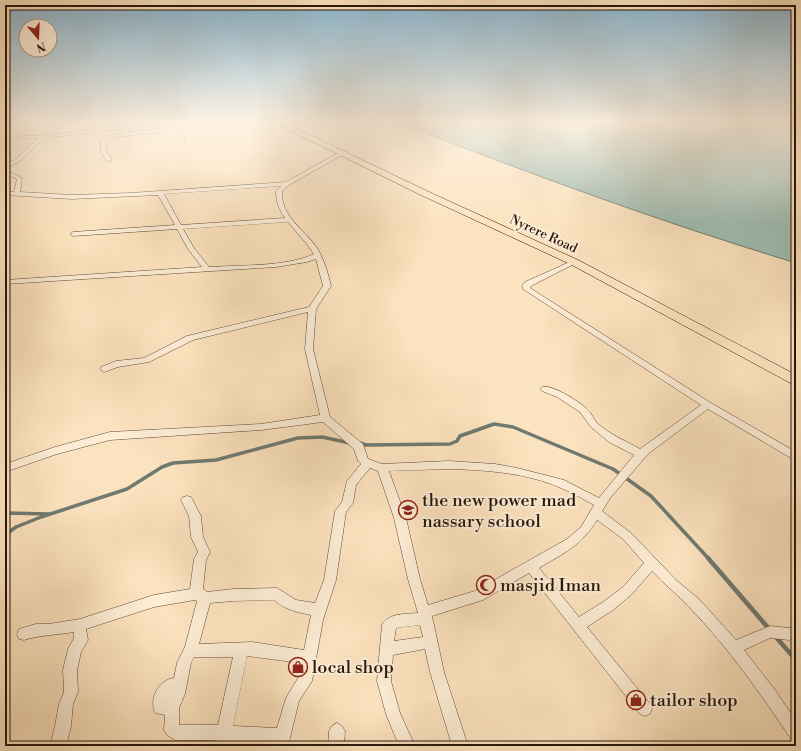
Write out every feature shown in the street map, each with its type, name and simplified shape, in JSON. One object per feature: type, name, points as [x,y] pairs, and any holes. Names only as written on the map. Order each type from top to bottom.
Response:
[{"type":"main road","name":"Nyrere Road","points":[[351,156],[574,262],[796,381]]},
{"type":"main road","name":"Nyrere Road","points":[[352,156],[555,248],[796,374]]},
{"type":"street","points":[[5,166],[17,161],[22,156]]},
{"type":"street","points":[[107,156],[109,160]]},
{"type":"street","points":[[336,156],[287,184],[279,191],[278,196],[289,220],[318,256],[327,286],[312,309],[309,349],[324,418],[356,445],[363,461],[382,468],[425,464],[499,469],[561,483],[598,509],[694,603],[733,648],[770,695],[796,734]]},
{"type":"street","points":[[5,172],[20,179],[17,193]]},
{"type":"street","points":[[5,193],[72,197],[161,194],[287,184]]},
{"type":"street","points":[[161,194],[180,226],[191,249],[206,268]]},
{"type":"street","points":[[73,234],[289,220]]},
{"type":"street","points":[[5,282],[276,264],[307,260],[318,256]]},
{"type":"street","points":[[574,262],[528,284],[526,286],[527,289],[708,404],[796,457]]},
{"type":"street","points":[[104,369],[116,364],[146,360],[190,338],[312,309]]},
{"type":"street","points":[[545,389],[560,395],[586,413],[594,426],[613,439],[641,454]]},
{"type":"street","points":[[408,746],[393,714],[384,681],[386,649],[391,623],[425,615],[478,596],[570,543],[585,530],[598,509],[641,454],[708,404]]},
{"type":"street","points":[[5,468],[55,451],[110,436],[261,428],[324,418]]},
{"type":"street","points":[[187,500],[195,516],[197,537],[204,552],[200,558],[200,596],[191,650],[187,656],[177,699],[170,708],[172,710],[172,730],[175,732],[222,740],[267,734],[281,741],[293,698],[305,681],[319,610],[330,580],[341,511],[347,503],[351,484],[368,464]]},
{"type":"street","points":[[382,468],[400,518],[414,580],[425,615],[437,672],[460,746]]},
{"type":"street","points":[[578,625],[608,606],[627,591],[652,563]]},
{"type":"street","points":[[530,566],[645,709]]},
{"type":"street","points":[[24,634],[36,630],[49,630],[77,625],[154,601],[200,596],[277,594],[286,602],[295,606],[319,610]]},
{"type":"street","points":[[58,746],[64,726],[66,704],[71,692],[71,666],[75,649],[81,640],[81,634],[77,625]]},
{"type":"street","points":[[733,648],[775,633],[789,634],[796,631]]},
{"type":"street","points":[[386,649],[431,642]]},
{"type":"street","points":[[222,740],[242,649]]},
{"type":"street","points":[[191,650],[264,650],[310,658]]},
{"type":"street","points":[[336,746],[337,730]]},
{"type":"water","points":[[486,156],[796,156],[796,263],[695,231]]},
{"type":"waterway","points":[[360,443],[366,445],[450,444],[457,441],[460,436],[494,424],[513,427],[613,469],[651,496],[709,559]]},
{"type":"waterway","points":[[5,535],[16,527],[41,517],[127,489],[162,467],[173,463],[216,460],[298,438],[322,437],[350,443]]},
{"type":"waterway","points":[[5,513],[49,514]]},
{"type":"waterway","points":[[708,558],[770,630]]},
{"type":"waterway","points":[[775,636],[796,660]]},
{"type":"place","name":"the new power mad nassary school","points":[[408,510]]},
{"type":"place","name":"masjid Iman","points":[[486,585]]},
{"type":"place","name":"local shop","points":[[298,667]]},
{"type":"place","name":"tailor shop","points":[[636,700]]}]
